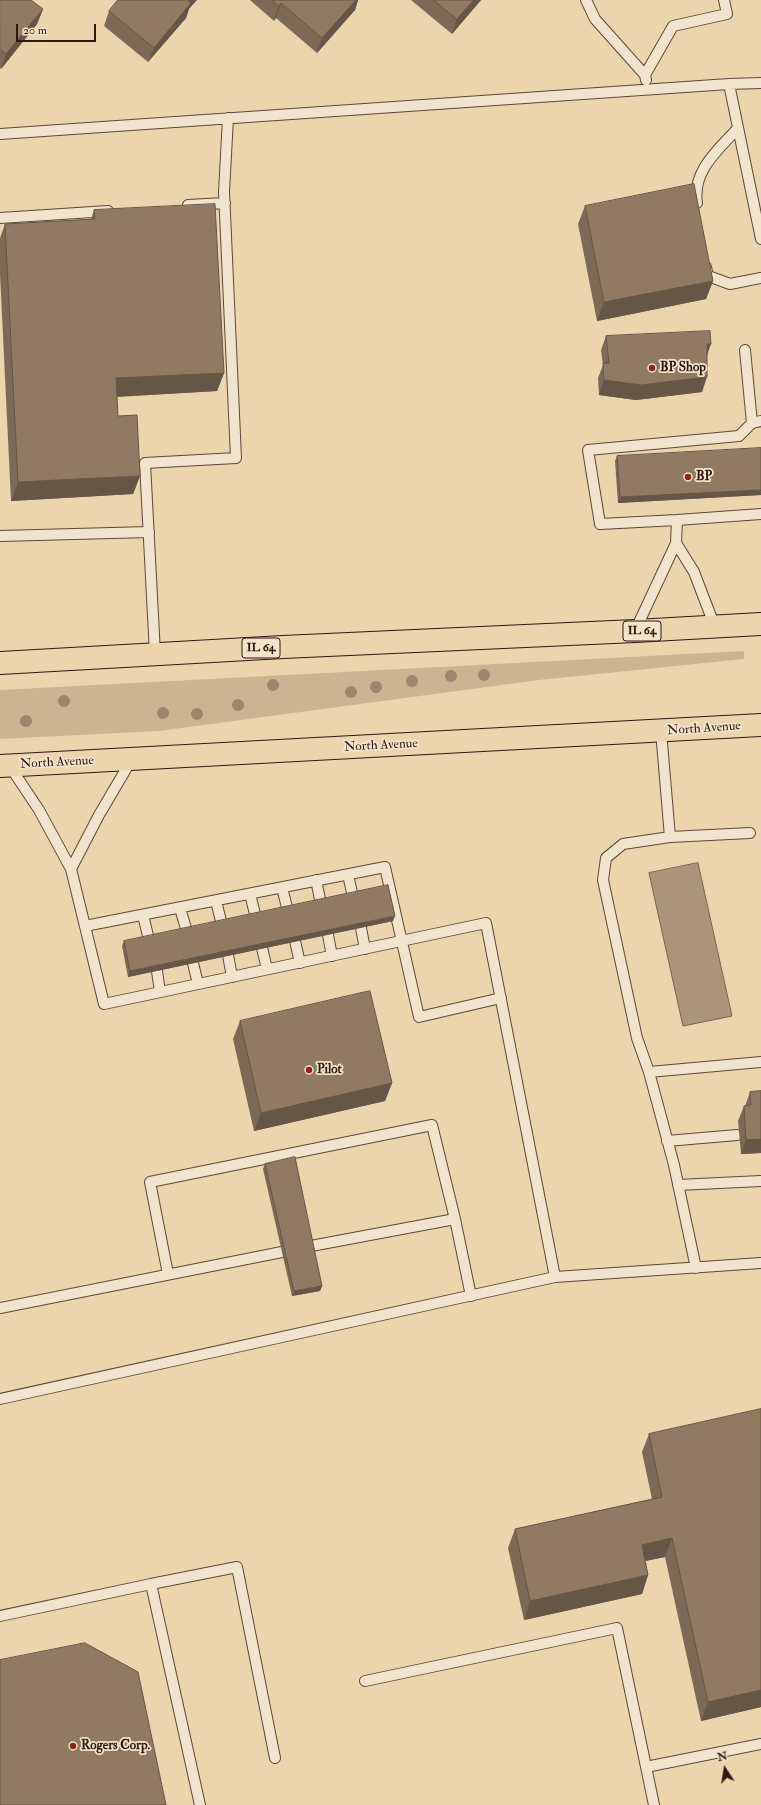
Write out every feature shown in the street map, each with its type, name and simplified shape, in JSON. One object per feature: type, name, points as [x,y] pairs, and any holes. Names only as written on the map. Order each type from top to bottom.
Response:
[{"type":"main road","name":"IL 64","points":[[0,663],[761,624]]},
{"type":"main road","name":"North Avenue","points":[[5,765],[761,725]]},
{"type":"lane","points":[[586,0],[595,19],[645,75]]},
{"type":"lane","points":[[646,89],[645,75],[673,26],[727,14],[724,0]]},
{"type":"lane","points":[[0,134],[646,89],[761,83]]},
{"type":"lane","points":[[728,84],[761,239]]},
{"type":"lane","points":[[155,654],[145,463],[236,458],[224,203],[228,118]]},
{"type":"lane","points":[[698,215],[695,192],[703,166],[738,128]]},
{"type":"lane","points":[[178,206],[224,203]]},
{"type":"lane","points":[[0,218],[116,210]]},
{"type":"lane","points":[[704,253],[708,276],[730,284],[761,278]]},
{"type":"lane","points":[[745,350],[757,422],[739,436],[588,450],[600,524],[761,514]]},
{"type":"lane","points":[[635,631],[676,543],[677,520]]},
{"type":"lane","points":[[0,536],[148,532]]},
{"type":"lane","points":[[676,543],[694,572],[715,627]]},
{"type":"lane","points":[[661,731],[670,837]]},
{"type":"lane","points":[[72,869],[99,815],[132,758]]},
{"type":"lane","points":[[5,765],[39,810],[72,869],[104,1004],[486,923],[555,1277]]},
{"type":"lane","points":[[696,1268],[667,1140],[649,1072],[637,1038],[603,880],[606,858],[623,844],[670,837],[750,833]]},
{"type":"lane","points":[[85,926],[385,867],[419,1017],[500,998]]},
{"type":"lane","points":[[348,875],[354,897]]},
{"type":"lane","points":[[316,880],[321,904]]},
{"type":"lane","points":[[282,888],[288,911]]},
{"type":"lane","points":[[250,894],[256,918]]},
{"type":"lane","points":[[216,901],[222,925]]},
{"type":"lane","points":[[180,908],[187,932]]},
{"type":"lane","points":[[143,915],[149,940]]},
{"type":"lane","points":[[361,928],[365,949]]},
{"type":"lane","points":[[328,935],[332,956]]},
{"type":"lane","points":[[295,941],[300,962]]},
{"type":"lane","points":[[262,948],[267,970]]},
{"type":"lane","points":[[228,955],[232,977]]},
{"type":"lane","points":[[193,963],[198,984]]},
{"type":"lane","points":[[157,971],[160,992]]},
{"type":"lane","points":[[649,1072],[761,1062]]},
{"type":"lane","points":[[168,1274],[150,1182],[432,1126],[455,1218],[471,1296]]},
{"type":"lane","points":[[667,1140],[737,1135]]},
{"type":"lane","points":[[678,1185],[761,1181]]},
{"type":"lane","points":[[311,1246],[455,1218]]},
{"type":"lane","points":[[0,1308],[282,1252]]},
{"type":"lane","points":[[0,1399],[555,1277],[761,1263]]},
{"type":"lane","points":[[0,1616],[237,1567],[275,1758]]},
{"type":"lane","points":[[151,1584],[200,1805]]},
{"type":"lane","points":[[365,1680],[617,1628],[654,1805]]},
{"type":"lane","points":[[646,1767],[761,1744]]},
{"type":"shaded area","points":[[744,651],[744,659],[539,680],[159,731],[0,739],[0,690]]},
{"type":"shaded area","points":[[698,863],[732,1016],[683,1026],[649,873]]},
{"type":"building","points":[[0,0],[31,0],[43,9],[6,54],[0,49]]},
{"type":"building","points":[[118,0],[190,0],[188,1],[191,3],[154,48],[109,11]]},
{"type":"building","points":[[272,0],[356,0],[322,38],[281,3],[279,6]]},
{"type":"building","points":[[434,0],[474,0],[457,19]]},
{"type":"building","points":[[694,184],[713,281],[604,302],[585,206]]},
{"type":"building","points":[[215,204],[224,373],[116,378],[118,416],[137,415],[140,476],[18,482],[5,224],[95,219],[94,210]]},
{"type":"building","name":"BP Shop","points":[[710,331],[711,344],[707,344],[707,377],[641,385],[604,380],[603,363],[609,363],[606,336]]},
{"type":"building","name":"BP","points":[[761,448],[761,490],[620,497],[617,456]]},
{"type":"building","points":[[388,885],[395,916],[130,971],[124,941]]},
{"type":"building","name":"Pilot","points":[[370,991],[392,1083],[261,1113],[240,1021]]},
{"type":"building","points":[[761,1091],[761,1139],[746,1140],[744,1106],[751,1105],[750,1092]]},
{"type":"building","points":[[295,1157],[322,1286],[294,1291],[265,1164]]},
{"type":"building","points":[[761,1409],[761,1690],[708,1702],[672,1538],[642,1545],[648,1575],[530,1601],[515,1529],[662,1497],[649,1434]]},
{"type":"building","name":"Rogers Corp.","points":[[85,1643],[138,1672],[166,1805],[0,1805],[0,1660]]},
{"type":"place","name":"BP Shop","points":[[652,368]]},
{"type":"place","name":"BP","points":[[688,477]]},
{"type":"place","name":"Pilot","points":[[309,1070]]},
{"type":"place","name":"Rogers Corp.","points":[[73,1746]]}]
